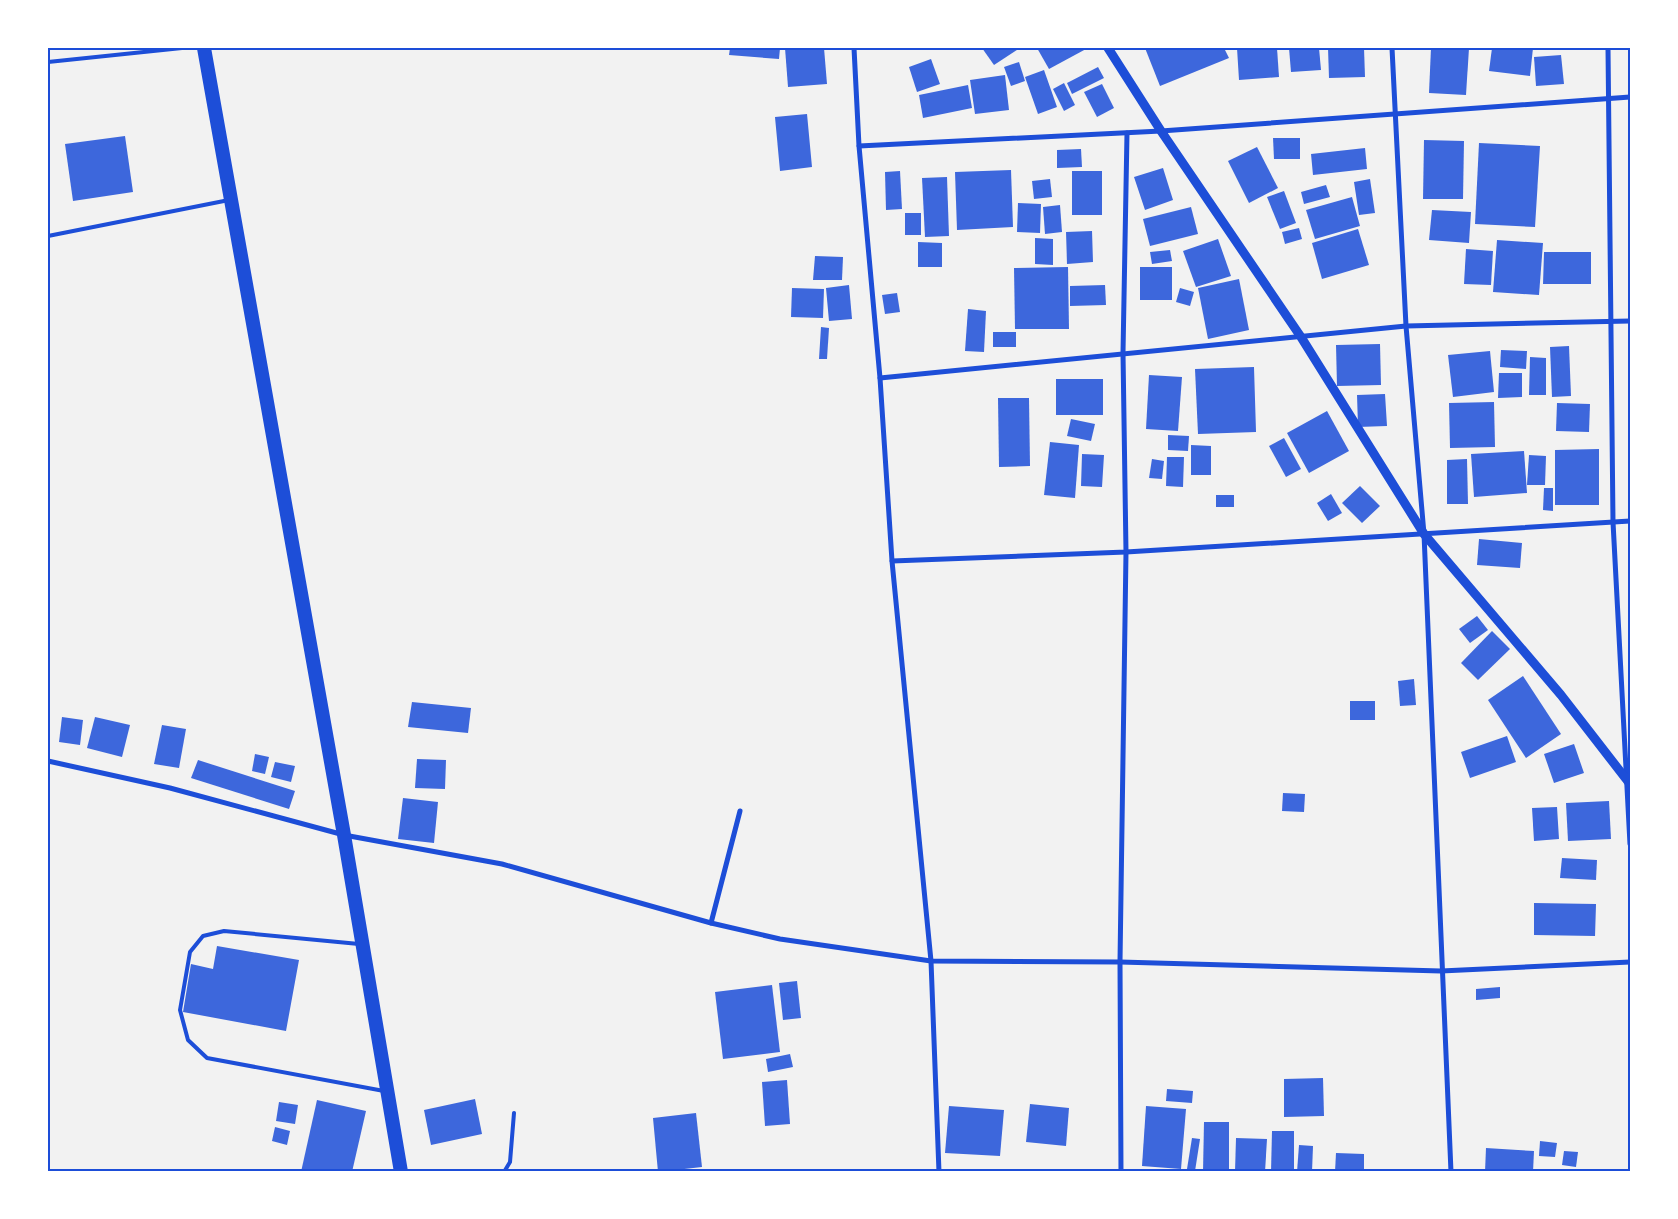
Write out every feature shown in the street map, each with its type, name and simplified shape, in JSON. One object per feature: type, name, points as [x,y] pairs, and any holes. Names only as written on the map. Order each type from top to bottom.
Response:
[{"type":"highway","points":[[204,48],[344,835],[360,944],[388,1092],[400,1172]]},
{"type":"street","points":[[854,48],[859,146],[880,378],[892,561],[930,961],[939,1172]]},
{"type":"street","points":[[1108,48],[1161,131],[1301,337],[1424,534],[1561,695],[1629,783]]},
{"type":"street","points":[[1392,48],[1406,326],[1424,534],[1451,1172]]},
{"type":"street","points":[[1608,48],[1609,322],[1613,522],[1629,783],[1630,844]]},
{"type":"street","points":[[859,146],[1161,131],[1630,97]]},
{"type":"street","points":[[1121,1172],[1120,962],[1126,552],[1123,353],[1128,132]]},
{"type":"street","points":[[880,378],[1406,326],[1630,321]]},
{"type":"street","points":[[892,561],[1126,552],[1630,521]]},
{"type":"street","points":[[48,761],[170,788],[344,835],[502,864],[710,923],[780,939],[930,961],[1120,962],[1441,971],[1630,962]]},
{"type":"street","points":[[710,923],[740,812]]},
{"type":"lane","points":[[48,62],[182,48]]},
{"type":"lane","points":[[48,236],[230,200]]},
{"type":"lane","points":[[360,944],[224,931],[203,936],[190,952],[180,1010],[188,1040],[207,1058],[388,1092]]},
{"type":"lane","points":[[504,1172],[510,1162],[514,1113]]},
{"type":"building","points":[[730,48],[780,48],[779,59],[729,55]]},
{"type":"building","points":[[785,48],[824,48],[827,84],[788,87]]},
{"type":"building","points":[[982,48],[1020,48],[994,65]]},
{"type":"building","points":[[1037,48],[1086,48],[1086,49],[1049,69]]},
{"type":"building","points":[[1145,48],[1224,48],[1229,58],[1160,86]]},
{"type":"building","points":[[1237,48],[1277,48],[1279,77],[1239,80]]},
{"type":"building","points":[[1289,48],[1319,48],[1321,70],[1291,72]]},
{"type":"building","points":[[1328,48],[1364,48],[1365,77],[1329,78]]},
{"type":"building","points":[[1431,48],[1469,48],[1466,95],[1429,93]]},
{"type":"building","points":[[1492,48],[1533,48],[1530,76],[1489,71]]},
{"type":"building","points":[[1561,55],[1564,84],[1536,86],[1534,57]]},
{"type":"building","points":[[931,59],[940,84],[917,92],[909,67]]},
{"type":"building","points":[[1019,62],[1025,81],[1011,86],[1004,67]]},
{"type":"building","points":[[1098,67],[1104,78],[1072,94],[1067,83]]},
{"type":"building","points":[[1044,70],[1057,107],[1038,114],[1025,77]]},
{"type":"building","points":[[1005,75],[1009,110],[975,114],[970,80]]},
{"type":"building","points":[[1064,83],[1075,105],[1064,111],[1053,89]]},
{"type":"building","points":[[1102,84],[1114,108],[1097,117],[1084,92]]},
{"type":"building","points":[[968,85],[972,108],[923,118],[919,95]]},
{"type":"building","points":[[807,114],[812,167],[780,171],[775,117]]},
{"type":"building","points":[[125,136],[133,192],[73,201],[65,144]]},
{"type":"building","points":[[1273,138],[1300,138],[1300,159],[1274,159]]},
{"type":"building","points":[[1424,140],[1464,141],[1463,199],[1423,199]]},
{"type":"building","points":[[1479,143],[1540,146],[1535,227],[1475,224]]},
{"type":"building","points":[[1257,147],[1278,188],[1249,203],[1228,161]]},
{"type":"building","points":[[1365,148],[1367,169],[1313,175],[1311,154]]},
{"type":"building","points":[[1081,149],[1082,167],[1057,168],[1057,150]]},
{"type":"building","points":[[1163,168],[1173,200],[1145,210],[1134,177]]},
{"type":"building","points":[[1011,170],[1013,227],[957,230],[955,172]]},
{"type":"building","points":[[900,171],[902,209],[886,210],[885,172]]},
{"type":"building","points":[[1072,171],[1102,171],[1102,215],[1072,215]]},
{"type":"building","points":[[947,177],[949,236],[925,237],[922,178]]},
{"type":"building","points":[[1050,179],[1052,197],[1034,199],[1032,181]]},
{"type":"building","points":[[1370,179],[1375,213],[1359,215],[1354,182]]},
{"type":"building","points":[[1326,185],[1330,197],[1304,204],[1301,192]]},
{"type":"building","points":[[1284,191],[1296,223],[1280,229],[1267,197]]},
{"type":"building","points":[[1352,197],[1360,226],[1315,239],[1306,210]]},
{"type":"building","points":[[1018,203],[1041,204],[1040,233],[1017,232]]},
{"type":"building","points":[[1060,205],[1062,232],[1045,234],[1043,207]]},
{"type":"building","points":[[1191,207],[1198,234],[1150,246],[1143,219]]},
{"type":"building","points":[[1432,210],[1471,212],[1469,243],[1429,240]]},
{"type":"building","points":[[905,213],[921,213],[921,235],[905,235]]},
{"type":"building","points":[[1299,228],[1302,239],[1285,244],[1282,232]]},
{"type":"building","points":[[1358,229],[1369,265],[1322,279],[1312,243]]},
{"type":"building","points":[[1092,231],[1093,262],[1067,264],[1066,232]]},
{"type":"building","points":[[1035,238],[1053,239],[1053,265],[1035,264]]},
{"type":"building","points":[[1218,239],[1231,276],[1196,287],[1183,251]]},
{"type":"building","points":[[1497,240],[1543,243],[1539,295],[1493,292]]},
{"type":"building","points":[[918,242],[942,243],[942,267],[918,267]]},
{"type":"building","points":[[1466,249],[1493,251],[1491,285],[1464,284]]},
{"type":"building","points":[[1170,250],[1172,261],[1152,264],[1150,252]]},
{"type":"building","points":[[1544,252],[1591,252],[1591,284],[1543,284]]},
{"type":"building","points":[[815,256],[843,257],[842,280],[813,280]]},
{"type":"building","points":[[1068,267],[1069,329],[1015,329],[1014,268]]},
{"type":"building","points":[[1140,267],[1172,267],[1172,300],[1140,300]]},
{"type":"building","points":[[1239,279],[1249,330],[1208,339],[1198,288]]},
{"type":"building","points":[[849,285],[852,319],[829,321],[826,288]]},
{"type":"building","points":[[1105,285],[1106,305],[1070,306],[1070,286]]},
{"type":"building","points":[[792,288],[824,289],[823,318],[791,317]]},
{"type":"building","points":[[1180,288],[1194,292],[1190,306],[1176,302]]},
{"type":"building","points":[[897,293],[900,312],[885,314],[882,295]]},
{"type":"building","points":[[968,309],[986,311],[984,352],[965,351]]},
{"type":"building","points":[[821,327],[829,328],[827,359],[819,359]]},
{"type":"building","points":[[993,332],[1016,332],[1016,347],[993,347]]},
{"type":"building","points":[[1380,344],[1381,385],[1337,386],[1336,345]]},
{"type":"building","points":[[1569,346],[1571,396],[1552,397],[1550,347]]},
{"type":"building","points":[[1501,350],[1527,351],[1526,369],[1500,367]]},
{"type":"building","points":[[1490,351],[1494,392],[1453,397],[1448,355]]},
{"type":"building","points":[[1530,357],[1546,358],[1546,395],[1529,395]]},
{"type":"building","points":[[1254,367],[1256,432],[1198,434],[1195,369]]},
{"type":"building","points":[[1499,373],[1522,373],[1522,397],[1498,398]]},
{"type":"building","points":[[1149,375],[1182,377],[1178,431],[1146,429]]},
{"type":"building","points":[[1056,379],[1103,379],[1103,415],[1056,415]]},
{"type":"building","points":[[1385,394],[1387,426],[1358,427],[1357,395]]},
{"type":"building","points":[[998,398],[1029,398],[1030,466],[999,467]]},
{"type":"building","points":[[1494,402],[1495,447],[1450,448],[1449,403]]},
{"type":"building","points":[[1557,403],[1590,404],[1589,432],[1556,431]]},
{"type":"building","points":[[1327,411],[1349,451],[1309,473],[1287,433]]},
{"type":"building","points":[[1071,419],[1095,424],[1091,441],[1067,436]]},
{"type":"building","points":[[1168,435],[1189,436],[1188,451],[1168,450]]},
{"type":"building","points":[[1284,438],[1301,469],[1286,477],[1269,446]]},
{"type":"building","points":[[1050,442],[1079,445],[1075,498],[1044,495]]},
{"type":"building","points":[[1191,445],[1211,446],[1211,475],[1191,475]]},
{"type":"building","points":[[1599,449],[1599,505],[1555,505],[1555,450]]},
{"type":"building","points":[[1524,451],[1527,493],[1474,497],[1471,454]]},
{"type":"building","points":[[1082,454],[1104,455],[1102,487],[1081,486]]},
{"type":"building","points":[[1529,455],[1546,456],[1545,485],[1527,485]]},
{"type":"building","points":[[1167,457],[1184,457],[1183,487],[1166,486]]},
{"type":"building","points":[[1152,459],[1164,461],[1162,479],[1149,478]]},
{"type":"building","points":[[1467,459],[1468,504],[1447,504],[1447,460]]},
{"type":"building","points":[[1360,486],[1380,506],[1362,523],[1342,503]]},
{"type":"building","points":[[1544,488],[1553,488],[1553,511],[1543,510]]},
{"type":"building","points":[[1331,494],[1342,513],[1328,521],[1317,503]]},
{"type":"building","points":[[1216,495],[1234,495],[1234,507],[1216,507]]},
{"type":"building","points":[[1479,539],[1522,543],[1520,568],[1477,565]]},
{"type":"building","points":[[1477,616],[1488,630],[1470,643],[1459,629]]},
{"type":"building","points":[[1492,631],[1510,649],[1478,680],[1461,663]]},
{"type":"building","points":[[1523,676],[1561,734],[1526,758],[1488,700]]},
{"type":"building","points":[[1414,679],[1416,705],[1400,706],[1398,681]]},
{"type":"building","points":[[1350,701],[1375,701],[1375,720],[1350,720]]},
{"type":"building","points":[[412,702],[471,708],[468,733],[408,727]]},
{"type":"building","points":[[62,717],[83,720],[80,745],[59,742]]},
{"type":"building","points":[[95,717],[130,725],[122,757],[87,748]]},
{"type":"building","points":[[162,725],[186,729],[179,768],[154,764]]},
{"type":"building","points":[[1507,736],[1516,762],[1470,778],[1461,752]]},
{"type":"building","points":[[1574,744],[1584,773],[1554,783],[1544,754]]},
{"type":"building","points":[[255,754],[269,757],[265,774],[252,771]]},
{"type":"building","points":[[417,759],[446,760],[445,789],[415,788]]},
{"type":"building","points":[[198,760],[295,791],[289,809],[191,778]]},
{"type":"building","points":[[275,762],[295,766],[291,782],[271,777]]},
{"type":"building","points":[[1283,793],[1305,794],[1304,812],[1282,811]]},
{"type":"building","points":[[403,798],[438,802],[434,843],[398,839]]},
{"type":"building","points":[[1609,801],[1611,839],[1568,841],[1566,803]]},
{"type":"building","points":[[1557,807],[1559,839],[1534,841],[1532,808]]},
{"type":"building","points":[[1562,858],[1597,860],[1596,880],[1560,878]]},
{"type":"building","points":[[1534,903],[1596,904],[1595,936],[1534,935]]},
{"type":"building","points":[[217,946],[299,960],[286,1031],[183,1012],[191,964],[213,969]]},
{"type":"building","points":[[797,981],[801,1018],[783,1020],[779,983]]},
{"type":"building","points":[[772,985],[780,1052],[723,1059],[715,992]]},
{"type":"building","points":[[1500,987],[1500,998],[1476,1000],[1476,989]]},
{"type":"building","points":[[790,1054],[793,1067],[768,1072],[766,1059]]},
{"type":"building","points":[[1323,1078],[1324,1116],[1284,1117],[1284,1079]]},
{"type":"building","points":[[787,1080],[790,1124],[765,1126],[762,1082]]},
{"type":"building","points":[[1167,1089],[1193,1091],[1192,1103],[1166,1101]]},
{"type":"building","points":[[475,1099],[482,1134],[431,1145],[424,1110]]},
{"type":"building","points":[[317,1100],[366,1111],[352,1172],[301,1172]]},
{"type":"building","points":[[279,1102],[298,1105],[295,1124],[276,1121]]},
{"type":"building","points":[[1030,1104],[1069,1108],[1066,1146],[1026,1142]]},
{"type":"building","points":[[949,1106],[1004,1110],[1000,1156],[945,1153]]},
{"type":"building","points":[[1146,1106],[1186,1109],[1181,1169],[1142,1166]]},
{"type":"building","points":[[696,1113],[702,1167],[658,1172],[653,1118]]},
{"type":"building","points":[[1204,1122],[1229,1122],[1229,1172],[1203,1172]]},
{"type":"building","points":[[275,1127],[290,1131],[287,1145],[272,1141]]},
{"type":"building","points":[[1272,1131],[1294,1131],[1294,1172],[1271,1172]]},
{"type":"building","points":[[1192,1138],[1200,1139],[1195,1171],[1187,1169]]},
{"type":"building","points":[[1236,1138],[1267,1139],[1265,1172],[1235,1172]]},
{"type":"building","points":[[1540,1141],[1557,1143],[1555,1157],[1539,1156]]},
{"type":"building","points":[[1299,1145],[1313,1146],[1312,1172],[1297,1172]]},
{"type":"building","points":[[1486,1148],[1534,1151],[1533,1172],[1485,1172]]},
{"type":"building","points":[[1564,1151],[1578,1152],[1576,1167],[1562,1165]]},
{"type":"building","points":[[1336,1153],[1364,1154],[1364,1172],[1335,1172]]}]
